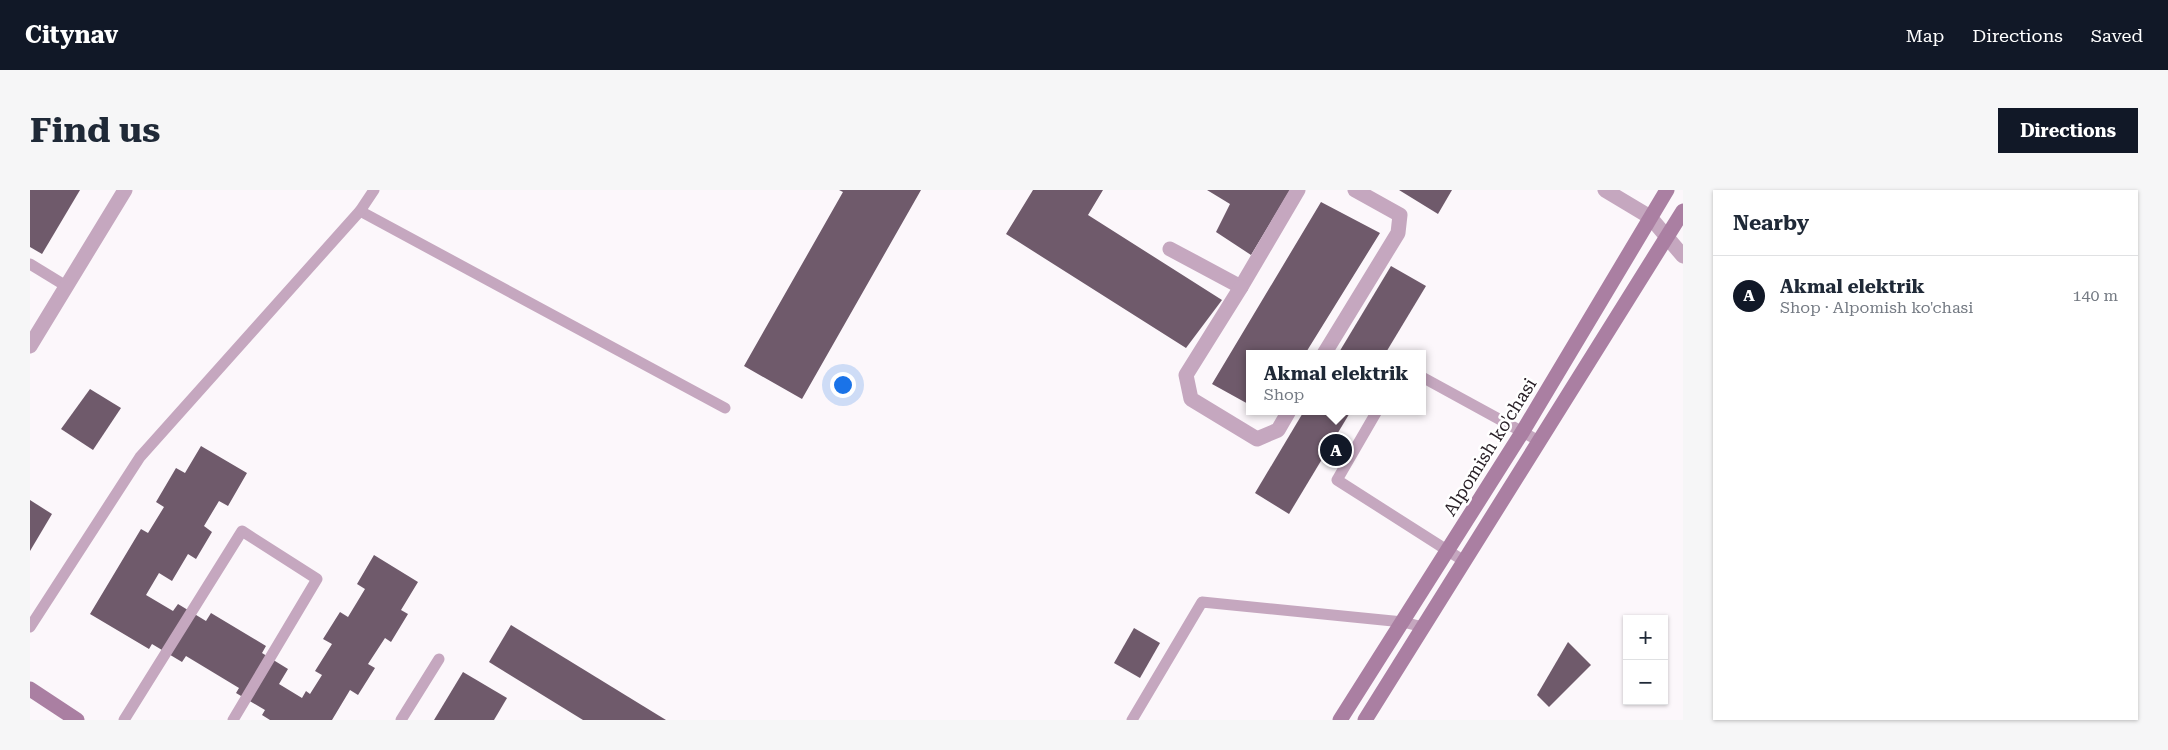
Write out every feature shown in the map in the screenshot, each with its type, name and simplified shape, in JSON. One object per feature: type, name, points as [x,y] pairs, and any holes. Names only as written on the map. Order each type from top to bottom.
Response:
[{"type":"main road","name":"Alpomish ko'chasi","points":[[1340,720],[1523,431],[1667,190]]},
{"type":"main road","points":[[1365,720],[1683,211]]},
{"type":"main road","points":[[30,689],[77,720]]},
{"type":"street","points":[[30,346],[125,190]]},
{"type":"street","points":[[1287,415],[1278,430],[1258,439],[1191,399],[1186,375],[1298,190]]},
{"type":"street","points":[[1326,350],[1398,233],[1400,215],[1355,190]]},
{"type":"street","points":[[1605,190],[1650,217],[1683,256]]},
{"type":"street","points":[[1170,249],[1241,287]]},
{"type":"lane","points":[[30,627],[140,457],[360,212],[374,190]]},
{"type":"lane","points":[[360,212],[724,408]]},
{"type":"lane","points":[[30,264],[66,286]]},
{"type":"lane","points":[[1426,379],[1539,441]]},
{"type":"lane","points":[[1376,415],[1337,480],[1464,561]]},
{"type":"lane","points":[[124,720],[242,530],[317,579],[233,720]]},
{"type":"lane","points":[[1132,720],[1202,602],[1403,622],[1423,627]]},
{"type":"lane","points":[[401,720],[439,660]]},
{"type":"building","points":[[30,190],[80,190],[42,254],[30,247]]},
{"type":"building","points":[[839,190],[921,190],[802,399],[744,366],[843,192]]},
{"type":"building","points":[[1033,190],[1103,190],[1088,215],[1222,300],[1186,348],[1006,234]]},
{"type":"building","points":[[1207,190],[1290,190],[1251,255],[1216,232],[1230,204]]},
{"type":"building","points":[[1399,190],[1452,190],[1438,214]]},
{"type":"building","points":[[1321,202],[1380,233],[1307,350],[1246,350],[1246,403],[1212,384]]},
{"type":"building","points":[[1391,266],[1426,286],[1387,350],[1340,350]]},
{"type":"building","points":[[90,389],[121,408],[93,450],[61,429]]},
{"type":"building","points":[[1302,415],[1349,415],[1289,514],[1255,493]]},
{"type":"building","points":[[201,446],[247,473],[228,506],[219,501],[204,526],[212,532],[196,559],[188,554],[172,581],[159,573],[146,595],[173,611],[178,604],[206,621],[211,613],[266,646],[262,653],[288,669],[279,684],[302,698],[306,691],[310,694],[322,675],[315,671],[332,644],[323,639],[340,612],[348,617],[365,589],[357,584],[374,555],[418,582],[401,610],[408,614],[391,642],[385,638],[368,664],[375,668],[358,695],[350,690],[332,720],[270,720],[262,715],[265,710],[236,693],[239,688],[186,656],[182,662],[152,644],[149,649],[90,614],[141,529],[148,533],[164,507],[156,502],[176,468],[185,473]]},
{"type":"building","points":[[30,500],[52,514],[30,551]]},
{"type":"building","points":[[511,625],[666,720],[583,720],[489,662]]},
{"type":"building","points":[[1134,628],[1160,643],[1140,678],[1114,663]]},
{"type":"building","points":[[1568,642],[1591,665],[1549,707],[1537,695]]},
{"type":"building","points":[[463,672],[507,698],[494,720],[434,720]]},
{"type":"place","name":"Akmal elektrik","points":[[1336,450]]}]
